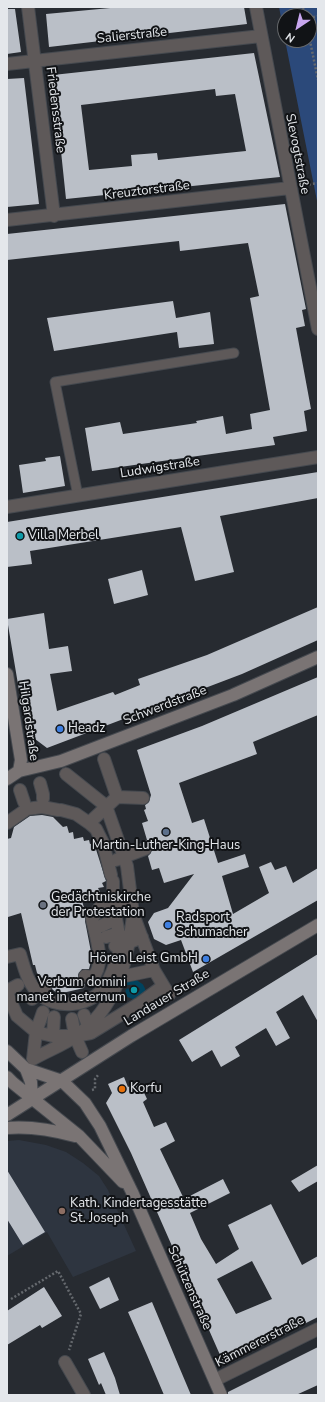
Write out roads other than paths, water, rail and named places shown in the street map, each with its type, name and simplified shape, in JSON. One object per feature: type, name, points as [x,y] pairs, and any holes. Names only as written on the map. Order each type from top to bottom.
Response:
[{"type":"main road","name":"Schwerdstraße","points":[[19,771],[61,761],[233,695],[318,657]]},
{"type":"main road","name":"Hilgardstraße","points":[[7,674],[21,760],[19,771]]},
{"type":"main road","points":[[7,779],[19,771]]},
{"type":"main road","name":"Landauer Straße","points":[[7,1115],[131,1036],[318,925]]},
{"type":"main road","points":[[7,1051],[26,1069],[62,1081]]},
{"type":"main road","points":[[26,1069],[31,1082],[32,1099]]},
{"type":"main road","name":"Schützenstraße","points":[[7,1076],[32,1099],[78,1136],[132,1192]]},
{"type":"main road","name":"Schützenstraße","points":[[62,1081],[85,1103],[100,1126],[132,1192],[221,1395]]},
{"type":"main road","points":[[7,1128],[18,1127],[46,1129],[78,1136]]},
{"type":"street","name":"Friedensstraße","points":[[28,7],[54,216]]},
{"type":"street","name":"Slevogtstraße","points":[[256,7],[318,329]]},
{"type":"street","name":"Salierstraße","points":[[7,64],[261,36]]},
{"type":"street","name":"Kreuztorstraße","points":[[7,220],[54,216],[290,188]]},
{"type":"street","name":"Ludwigstraße","points":[[7,507],[318,457]]},
{"type":"street","points":[[104,759],[117,797]]},
{"type":"street","points":[[66,774],[106,806],[112,861],[113,902],[119,933],[104,973],[79,1013],[75,1036]]},
{"type":"street","points":[[40,783],[43,794],[42,803]]},
{"type":"street","points":[[20,790],[25,805]]},
{"type":"street","points":[[89,823],[117,797],[143,798]]},
{"type":"street","points":[[11,815],[25,805],[42,803],[76,814],[96,829],[131,898],[133,914],[154,970],[166,991],[140,1003],[120,1015],[104,973],[92,919],[100,907],[131,898]]},
{"type":"street","points":[[112,861],[145,849]]},
{"type":"street","points":[[82,1052],[75,1036],[79,1013],[104,973],[133,914]]},
{"type":"street","points":[[104,973],[116,920]]},
{"type":"street","points":[[104,973],[142,937]]},
{"type":"street","points":[[7,957],[20,954],[16,987],[17,1016],[36,1032],[53,1036],[75,1036]]},
{"type":"street","points":[[104,973],[154,970]]},
{"type":"street","points":[[16,987],[44,1003],[79,1013]]},
{"type":"street","points":[[17,1016],[44,1003]]},
{"type":"street","points":[[44,1003],[36,1032],[33,1058],[75,1036]]},
{"type":"street","points":[[44,1003],[53,1036]]},
{"type":"street","name":"Kämmererstraße","points":[[215,1380],[318,1329]]},
{"type":"street","points":[[65,1362],[84,1395]]},
{"type":"lane","points":[[78,496],[56,382],[234,353]]},
{"type":"waterway","points":[[123,983],[135,982],[141,986],[143,990],[137,998],[129,995],[128,991]]},
{"type":"place","name":"Villa Merbel","points":[[20,536]]},
{"type":"place","name":"Headz","points":[[60,729]]},
{"type":"place","name":"Martin-Luther-King-Haus","points":[[166,832]]},
{"type":"place","name":"Gedächtniskirche der Protestation","points":[[43,905]]},
{"type":"place","name":"Radsport Schumacher","points":[[168,925]]},
{"type":"place","name":"Hören Leist GmbH","points":[[206,959]]},
{"type":"place","name":"Verbum domini manet in aeternum","points":[[134,990]]},
{"type":"place","name":"Korfu","points":[[122,1089]]},
{"type":"place","name":"Kath. Kindertagesstätte St. Joseph","points":[[62,1211]]}]
